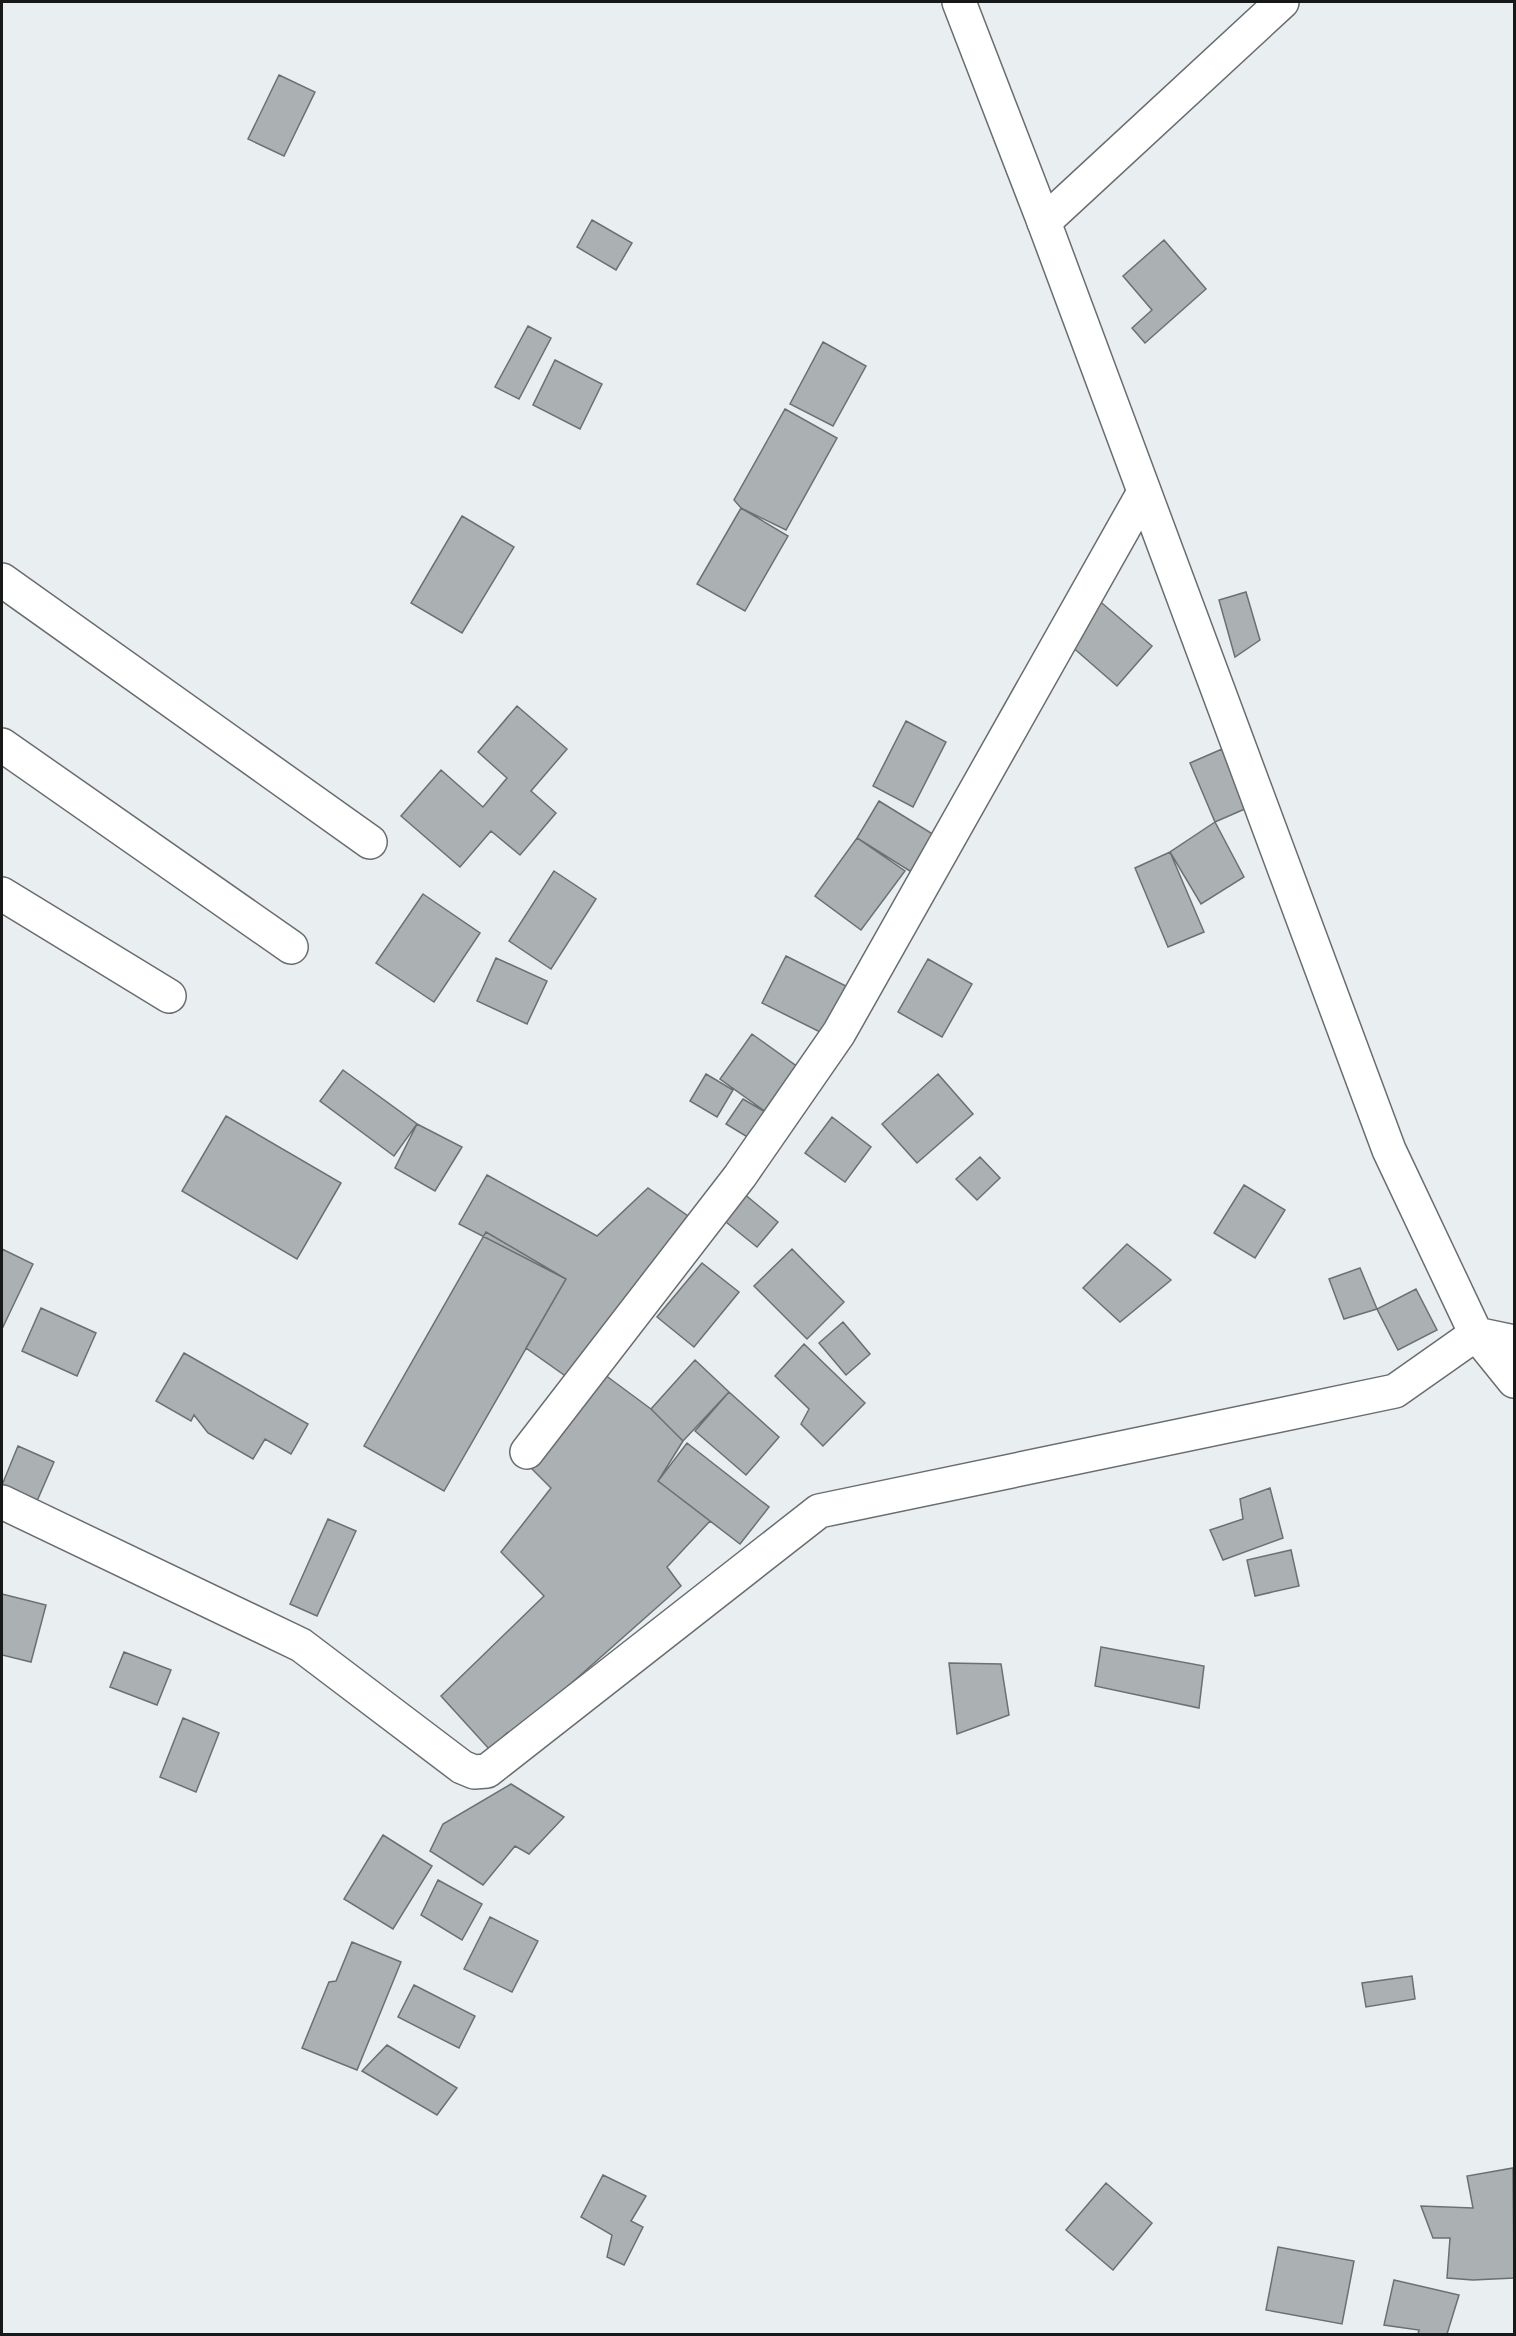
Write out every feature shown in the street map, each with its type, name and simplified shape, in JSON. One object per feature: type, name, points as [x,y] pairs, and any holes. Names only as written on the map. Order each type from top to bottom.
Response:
[{"type":"street","points":[[959,2],[1044,222],[1389,1150],[1476,1334],[1515,1381]]},
{"type":"street","points":[[1044,222],[1282,2]]},
{"type":"street","points":[[528,1452],[740,1176],[839,1033],[1144,492]]},
{"type":"street","points":[[2,580],[370,842]]},
{"type":"street","points":[[2,746],[291,946]]},
{"type":"street","points":[[2,894],[169,996]]},
{"type":"street","points":[[2,1502],[301,1644],[462,1767],[474,1772],[487,1771],[819,1511],[1395,1391],[1476,1334],[1515,1342]]},
{"type":"building","points":[[279,75],[315,92],[284,156],[248,139]]},
{"type":"building","points":[[592,220],[632,243],[616,270],[577,247]]},
{"type":"building","points":[[1164,240],[1206,289],[1145,343],[1132,328],[1152,310],[1123,276]]},
{"type":"building","points":[[528,326],[551,338],[519,399],[495,387]]},
{"type":"building","points":[[823,342],[866,366],[833,426],[790,404]]},
{"type":"building","points":[[555,360],[602,384],[580,429],[533,405]]},
{"type":"building","points":[[785,409],[837,438],[786,530],[741,508],[734,500]]},
{"type":"building","points":[[741,508],[788,536],[745,611],[697,584]]},
{"type":"building","points":[[462,516],[514,547],[462,633],[411,603]]},
{"type":"building","points":[[1246,592],[1260,640],[1235,657],[1219,600]]},
{"type":"building","points":[[1096,598],[1152,646],[1117,686],[1062,638]]},
{"type":"building","points":[[517,706],[567,749],[531,791],[556,813],[520,855],[491,831],[460,867],[401,816],[441,770],[483,807],[507,778],[478,752]]},
{"type":"building","points":[[906,721],[946,742],[913,807],[873,786]]},
{"type":"building","points":[[1222,749],[1247,808],[1215,822],[1190,763]]},
{"type":"building","points":[[879,801],[944,841],[921,878],[857,838]]},
{"type":"building","points":[[1215,822],[1244,877],[1201,904],[1170,852]]},
{"type":"building","points":[[857,838],[905,871],[861,930],[815,896]]},
{"type":"building","points":[[1170,852],[1204,932],[1168,947],[1135,868]]},
{"type":"building","points":[[554,871],[596,899],[551,969],[509,941]]},
{"type":"building","points":[[423,894],[480,933],[434,1002],[376,963]]},
{"type":"building","points":[[786,956],[846,986],[822,1033],[762,1003]]},
{"type":"building","points":[[496,958],[547,981],[527,1024],[477,1001]]},
{"type":"building","points":[[928,959],[972,984],[942,1037],[898,1012]]},
{"type":"building","points":[[752,1034],[802,1070],[770,1115],[720,1079]]},
{"type":"building","points":[[343,1070],[417,1124],[394,1156],[320,1101]]},
{"type":"building","points":[[706,1074],[733,1090],[717,1117],[690,1101]]},
{"type":"building","points":[[938,1074],[973,1114],[917,1163],[882,1124]]},
{"type":"building","points":[[743,1099],[770,1115],[754,1141],[726,1124]]},
{"type":"building","points":[[226,1116],[341,1183],[297,1259],[182,1191]]},
{"type":"building","points":[[832,1117],[871,1147],[845,1182],[805,1153]]},
{"type":"building","points":[[417,1124],[462,1147],[435,1191],[395,1168]]},
{"type":"building","points":[[980,1157],[1000,1178],[977,1200],[956,1179]]},
{"type":"building","points":[[487,1175],[597,1236],[648,1188],[698,1223],[574,1382],[526,1348],[566,1279],[459,1224]]},
{"type":"building","points":[[1244,1185],[1285,1210],[1255,1258],[1214,1233]]},
{"type":"building","points":[[737,1188],[778,1222],[757,1247],[716,1214]]},
{"type":"building","points":[[486,1232],[566,1279],[444,1491],[364,1446]]},
{"type":"building","points":[[1127,1244],[1171,1280],[1120,1322],[1083,1288]]},
{"type":"building","points":[[2,1249],[33,1264],[2,1329]]},
{"type":"building","points":[[792,1249],[844,1302],[807,1339],[754,1286]]},
{"type":"building","points":[[702,1263],[739,1292],[694,1347],[657,1317]]},
{"type":"building","points":[[1360,1268],[1377,1309],[1344,1319],[1329,1279]]},
{"type":"building","points":[[1416,1289],[1437,1330],[1398,1350],[1377,1309]]},
{"type":"building","points":[[41,1308],[96,1333],[77,1376],[22,1351]]},
{"type":"building","points":[[843,1322],[870,1354],[846,1375],[819,1343]]},
{"type":"building","points":[[804,1344],[865,1403],[823,1446],[801,1424],[809,1409],[775,1376]]},
{"type":"building","points":[[184,1353],[308,1424],[291,1454],[265,1439],[253,1459],[208,1433],[194,1415],[191,1421],[156,1401]]},
{"type":"building","points":[[695,1360],[729,1392],[683,1441],[651,1409]]},
{"type":"building","points":[[601,1372],[651,1409],[683,1441],[658,1481],[710,1521],[667,1567],[681,1586],[523,1726],[507,1733],[490,1750],[441,1696],[544,1596],[501,1552],[551,1488],[530,1467]]},
{"type":"building","points":[[729,1392],[779,1437],[746,1475],[695,1431]]},
{"type":"building","points":[[687,1443],[769,1507],[740,1544],[658,1481]]},
{"type":"building","points":[[18,1446],[54,1462],[37,1501],[2,1485]]},
{"type":"building","points":[[1270,1488],[1283,1538],[1223,1560],[1210,1530],[1243,1519],[1240,1499]]},
{"type":"building","points":[[328,1519],[356,1531],[317,1616],[290,1604]]},
{"type":"building","points":[[1291,1550],[1299,1586],[1255,1596],[1247,1560]]},
{"type":"building","points":[[2,1594],[46,1605],[31,1662],[2,1655]]},
{"type":"building","points":[[1101,1647],[1204,1666],[1199,1708],[1095,1686]]},
{"type":"building","points":[[124,1652],[171,1670],[157,1705],[110,1687]]},
{"type":"building","points":[[949,1663],[1001,1664],[1009,1715],[957,1734]]},
{"type":"building","points":[[183,1718],[219,1733],[196,1792],[160,1777]]},
{"type":"building","points":[[511,1784],[564,1817],[529,1854],[515,1846],[483,1885],[430,1851],[443,1824]]},
{"type":"building","points":[[383,1835],[432,1866],[393,1929],[344,1899]]},
{"type":"building","points":[[438,1880],[482,1904],[462,1940],[421,1915]]},
{"type":"building","points":[[490,1917],[538,1941],[512,1992],[464,1969]]},
{"type":"building","points":[[352,1942],[401,1962],[357,2070],[302,2048],[329,1982],[336,1981]]},
{"type":"building","points":[[1412,1976],[1415,1999],[1366,2007],[1362,1983]]},
{"type":"building","points":[[414,1985],[475,2016],[459,2048],[398,2017]]},
{"type":"building","points":[[387,2045],[457,2088],[437,2115],[362,2071]]},
{"type":"building","points":[[1513,2168],[1514,2278],[1473,2280],[1447,2278],[1450,2238],[1433,2238],[1421,2206],[1473,2208],[1467,2176]]},
{"type":"building","points":[[603,2175],[646,2196],[631,2221],[643,2227],[624,2265],[607,2257],[612,2235],[581,2217]]},
{"type":"building","points":[[1106,2183],[1152,2223],[1113,2270],[1066,2230]]},
{"type":"building","points":[[1278,2247],[1354,2261],[1342,2324],[1266,2310]]},
{"type":"building","points":[[1394,2280],[1459,2295],[1447,2334],[1418,2334],[1419,2330],[1384,2325]]}]
